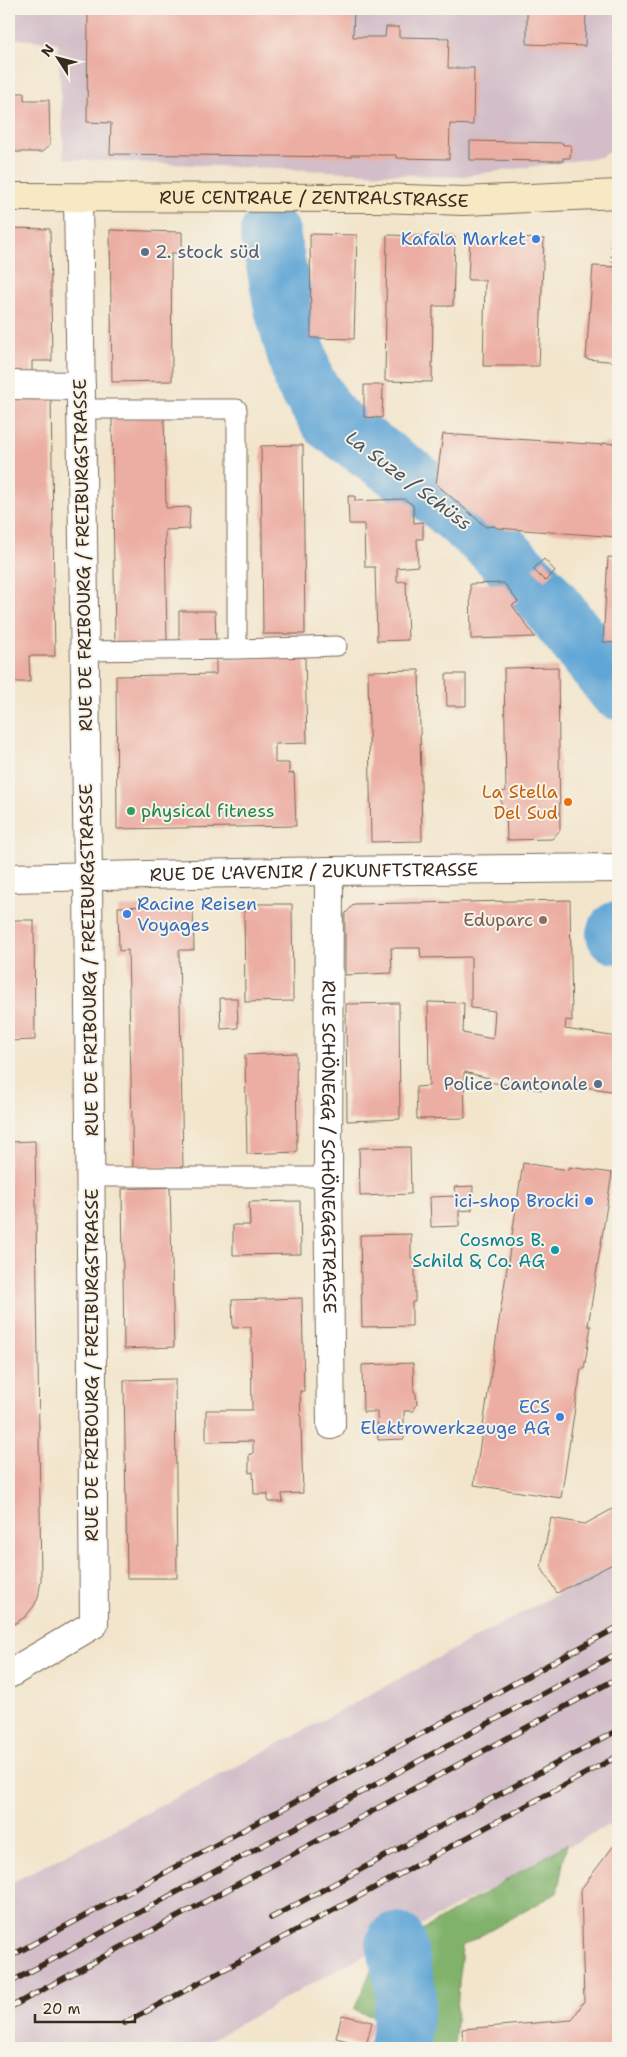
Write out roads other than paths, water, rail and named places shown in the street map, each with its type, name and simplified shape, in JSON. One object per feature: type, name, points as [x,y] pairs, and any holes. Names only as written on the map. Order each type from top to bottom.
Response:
[{"type":"main road","name":"RUE CENTRALE / ZENTRALSTRASSE","points":[[9,197],[464,200],[618,194]]},
{"type":"street","name":"RUE DE FRIBOURG / FREIBURGSTRASSE","points":[[9,1674],[94,1624],[88,877],[78,198]]},
{"type":"street","points":[[9,386],[81,398]]},
{"type":"street","name":"RUE DE L'AVENIR / ZUKUNFTSTRASSE","points":[[9,878],[329,871],[618,868]]},
{"type":"street","name":"RUE SCHÖNEGG / SCHÖNEGGSTRASSE","points":[[329,871],[328,1177],[331,1425]]},
{"type":"lane","points":[[81,398],[237,409],[237,649]]},
{"type":"lane","points":[[84,651],[337,646]]},
{"type":"lane","points":[[91,1177],[328,1177]]},
{"type":"waterway","name":"La Suze / Schüss","points":[[270,233],[284,308],[304,380],[330,421],[440,499],[495,546],[540,592],[618,690]]},
{"type":"waterway","name":"La Suze / Schüss","points":[[396,1942],[406,1992],[399,2048]]},
{"type":"railway","points":[[9,1957],[618,1627]]},
{"type":"railway","points":[[9,1983],[618,1653]]},
{"type":"railway","points":[[9,2008],[618,1678]]},
{"type":"railway","points":[[271,1918],[618,1730]]},
{"type":"railway","points":[[125,2023],[618,1756]]},
{"type":"place","name":"Kafala Market","points":[[536,239]]},
{"type":"place","name":"2. stock süd","points":[[145,252]]},
{"type":"place","name":"La Stella Del Sud","points":[[568,802]]},
{"type":"place","name":"physical fitness","points":[[131,811]]},
{"type":"place","name":"Racine Reisen Voyages","points":[[127,914]]},
{"type":"place","name":"Eduparc","points":[[543,920]]},
{"type":"place","name":"Police Cantonale","points":[[598,1084]]},
{"type":"place","name":"ici-shop Brocki","points":[[589,1201]]},
{"type":"place","name":"Cosmos B. Schild & Co. AG","points":[[555,1250]]},
{"type":"place","name":"ECS Elektrowerkzeuge AG","points":[[560,1417]]}]
